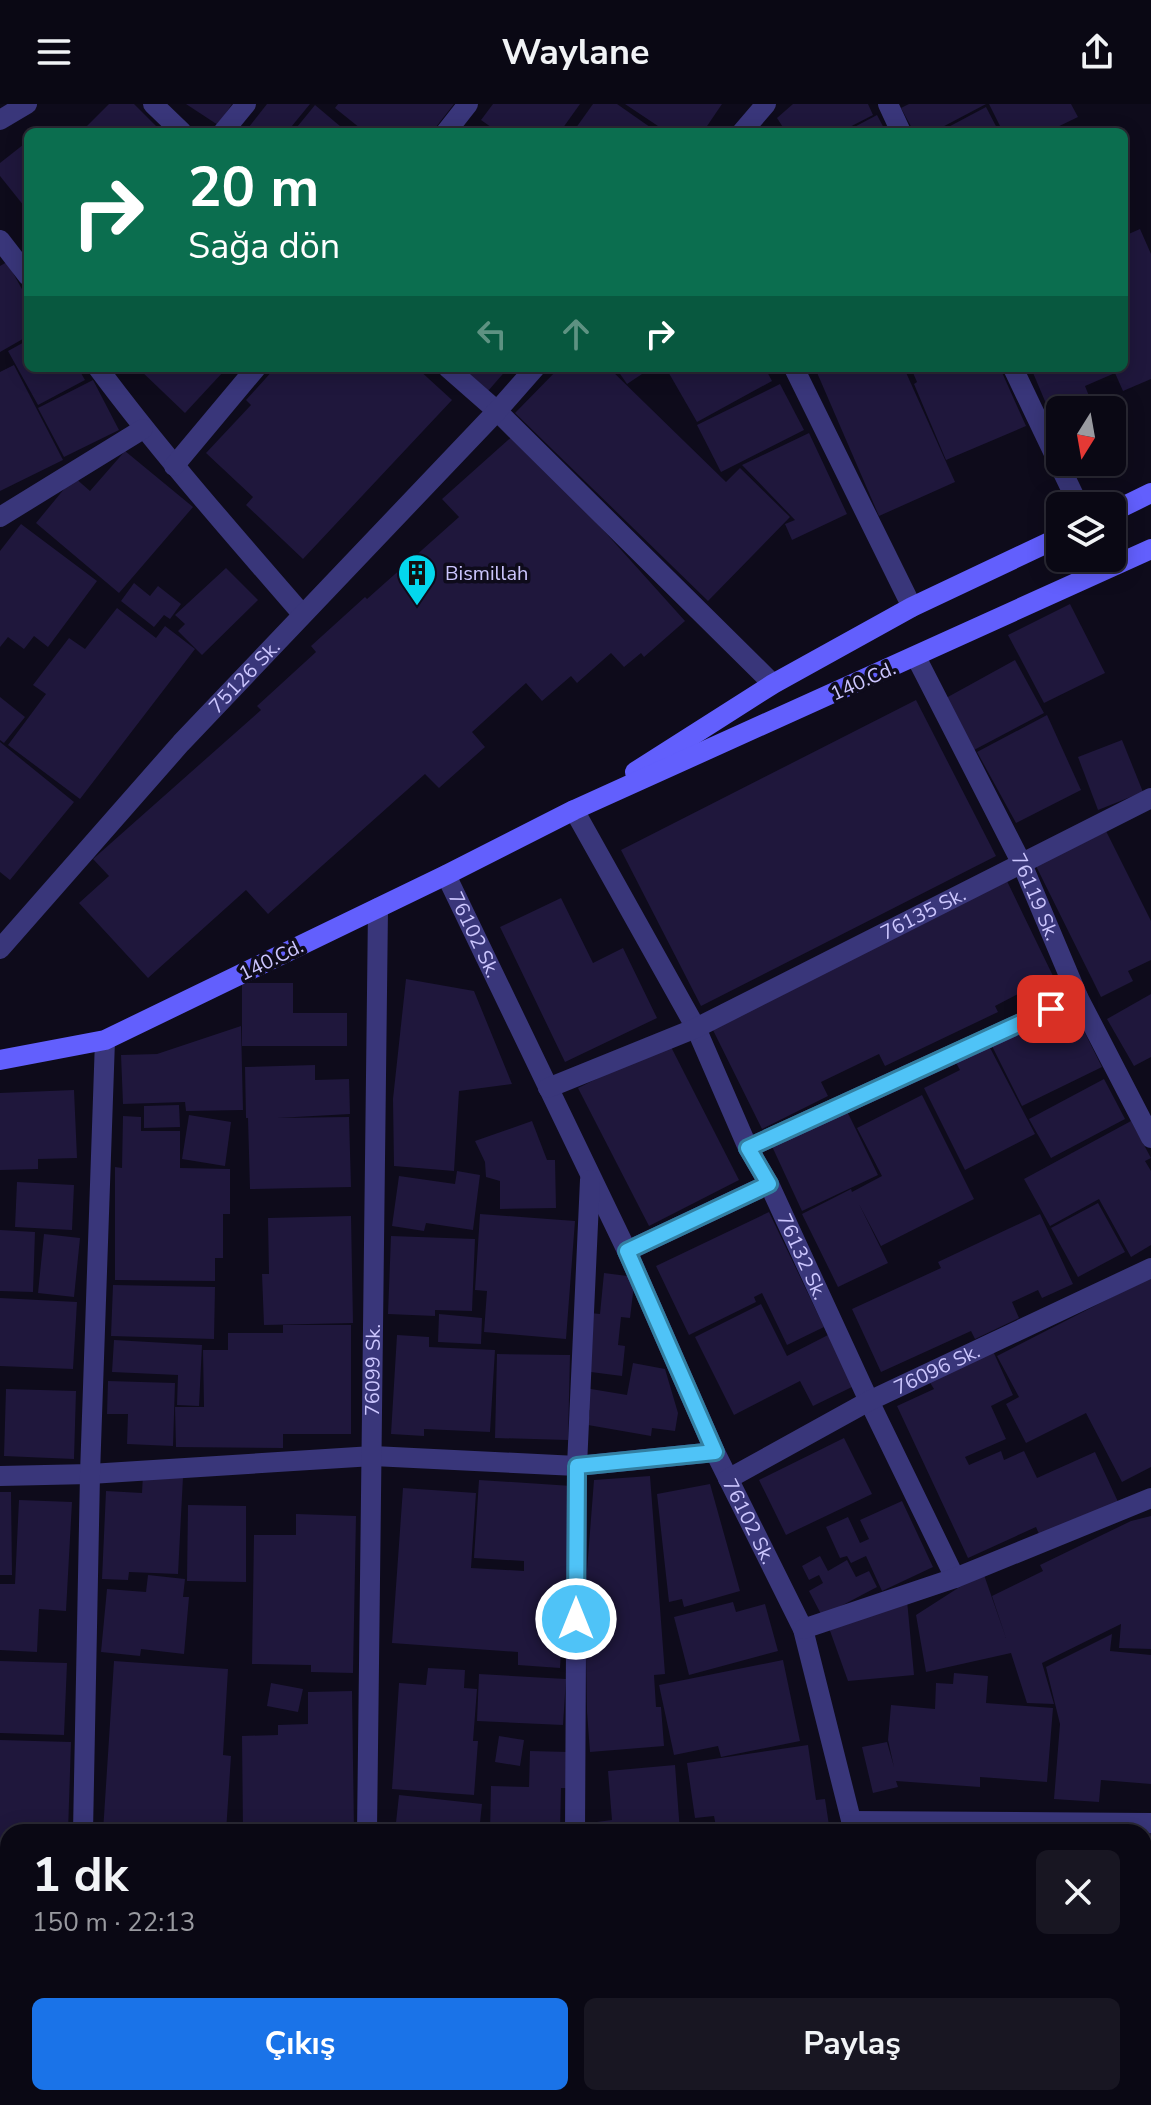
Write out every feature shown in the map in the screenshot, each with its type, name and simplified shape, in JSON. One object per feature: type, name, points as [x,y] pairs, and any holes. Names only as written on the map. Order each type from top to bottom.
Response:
[{"type":"street","points":[[0,120],[27,104]]},
{"type":"street","points":[[153,104],[178,128]]},
{"type":"street","points":[[226,128],[246,104]]},
{"type":"street","points":[[449,128],[468,104]]},
{"type":"street","points":[[745,128],[766,104]]},
{"type":"street","points":[[888,104],[899,128]]},
{"type":"street","points":[[0,240],[24,271]]},
{"type":"street","points":[[101,372],[143,429],[302,614]]},
{"type":"street","points":[[174,466],[253,372]]},
{"type":"street","points":[[453,372],[497,411],[773,684]]},
{"type":"street","name":"75126 Sk.","points":[[0,949],[181,743],[531,372]]},
{"type":"street","points":[[796,372],[912,607]]},
{"type":"street","points":[[1015,372],[1072,492]]},
{"type":"street","points":[[0,517],[143,429]]},
{"type":"street","points":[[1126,505],[1151,493]]},
{"type":"street","name":"140.Cd.","points":[[574,810],[773,684],[912,607],[1046,544]]},
{"type":"street","name":"140.Cd.","points":[[0,1060],[105,1040],[574,810],[1151,549]]},
{"type":"street","name":"76119 Sk.","points":[[916,657],[1022,864],[1078,997],[1151,1138]]},
{"type":"street","name":"76135 Sk.","points":[[548,1088],[696,1028],[1151,798]]},
{"type":"street","name":"76132 Sk.","points":[[574,810],[696,1028],[748,1148],[769,1184],[955,1578]]},
{"type":"street","name":"76102 Sk.","points":[[446,875],[627,1251],[715,1452],[803,1629],[852,1824]]},
{"type":"street","name":"76099 Sk.","points":[[367,1824],[378,908]]},
{"type":"street","points":[[748,1148],[1078,997]]},
{"type":"street","points":[[83,1824],[90,1474],[105,1040]]},
{"type":"street","points":[[575,1824],[577,1466],[590,1177]]},
{"type":"street","points":[[627,1251],[769,1184]]},
{"type":"street","name":"76096 Sk.","points":[[728,1479],[869,1401],[1151,1268]]},
{"type":"street","points":[[0,1476],[90,1474],[373,1456],[577,1466],[715,1452]]},
{"type":"street","points":[[803,1629],[955,1578],[1151,1498]]},
{"type":"street","points":[[1076,1824],[1151,1823]]},
{"type":"building","points":[[109,104],[134,104],[158,128],[85,128]]},
{"type":"building","points":[[186,104],[232,104],[218,125]]},
{"type":"building","points":[[267,104],[310,104],[290,128],[248,128]]},
{"type":"building","points":[[338,104],[454,104],[435,128],[360,128],[335,108]]},
{"type":"building","points":[[493,104],[580,104],[563,128],[492,128],[481,120]]},
{"type":"building","points":[[593,104],[617,104],[651,128],[576,128]]},
{"type":"building","points":[[625,104],[722,104],[706,128],[661,128]]},
{"type":"building","points":[[793,104],[868,104],[873,115],[848,128],[783,128],[777,118]]},
{"type":"building","points":[[909,104],[986,104],[941,128],[912,128],[901,108]]},
{"type":"building","points":[[989,104],[1071,104],[1078,117],[1055,128],[1001,128]]},
{"type":"building","points":[[315,105],[342,128],[296,128]]},
{"type":"building","points":[[986,107],[997,128],[947,128]]},
{"type":"building","points":[[877,115],[884,128],[853,128]]},
{"type":"building","points":[[24,144],[24,206],[0,176],[0,163]]},
{"type":"building","points":[[1140,229],[1151,254],[1151,379],[1123,391],[1115,373],[1085,386],[1089,396],[1046,396],[1046,404],[1033,372],[1128,372],[1128,234]]},
{"type":"building","points":[[7,262],[24,293],[24,338],[0,352],[0,266]]},
{"type":"building","points":[[24,342],[24,372],[80,372],[85,380],[38,405],[8,351]]},
{"type":"building","points":[[14,365],[63,460],[0,491],[0,372]]},
{"type":"building","points":[[142,372],[223,372],[185,413]]},
{"type":"building","points":[[271,372],[421,372],[452,400],[303,559],[246,505],[253,497],[206,453],[251,405],[246,400]]},
{"type":"building","points":[[466,372],[505,372],[488,391]]},
{"type":"building","points":[[555,372],[613,372],[726,482],[740,468],[790,517],[708,601],[515,413]]},
{"type":"building","points":[[619,372],[645,372],[627,384]]},
{"type":"building","points":[[668,372],[767,372],[772,381],[697,422]]},
{"type":"building","points":[[817,372],[906,372],[955,482],[879,516]]},
{"type":"building","points":[[913,372],[1002,372],[1026,426],[946,460],[914,384],[917,382]]},
{"type":"building","points":[[93,380],[119,430],[64,457],[38,408]]},
{"type":"building","points":[[780,384],[804,430],[721,472],[697,425]]},
{"type":"building","points":[[516,433],[685,621],[644,657],[641,653],[624,667],[611,653],[577,683],[571,676],[542,701],[526,683],[472,732],[485,747],[439,788],[425,774],[268,914],[246,890],[148,978],[79,903],[109,876],[93,859],[261,710],[257,706],[316,652],[311,646],[459,517],[442,499]]},
{"type":"building","points":[[809,433],[847,514],[792,540],[785,524],[795,520],[742,465]]},
{"type":"building","points":[[125,451],[193,507],[119,593],[36,523],[74,477],[90,491]]},
{"type":"building","points":[[21,524],[97,581],[48,647],[34,636],[24,649],[8,637],[0,647],[0,551]]},
{"type":"building","points":[[226,568],[258,600],[202,655],[178,631],[185,624],[175,615]]},
{"type":"building","points":[[134,583],[150,596],[158,586],[181,604],[170,619],[164,615],[154,627],[121,601]]},
{"type":"building","points":[[1070,604],[1105,673],[1044,703],[1008,635]]},
{"type":"building","points":[[117,608],[156,638],[165,626],[195,649],[80,799],[8,745],[46,694],[33,685],[69,638],[85,649]]},
{"type":"building","points":[[1015,660],[1044,713],[974,750],[946,698]]},
{"type":"building","points":[[0,697],[25,717],[4,743],[0,740]]},
{"type":"building","points":[[916,700],[996,856],[701,1006],[621,850]]},
{"type":"building","points":[[1047,715],[1081,790],[1016,823],[977,752]]},
{"type":"building","points":[[1122,740],[1143,792],[1098,810],[1078,757]]},
{"type":"building","points":[[0,742],[74,802],[10,880],[0,872]]},
{"type":"building","points":[[1106,831],[1151,921],[1151,960],[1128,971],[1133,981],[1101,997],[1036,866]]},
{"type":"building","points":[[1006,879],[1053,976],[995,1006],[998,1012],[885,1066],[879,1054],[821,1082],[828,1096],[762,1129],[710,1024]]},
{"type":"building","points":[[561,898],[593,963],[623,948],[657,1018],[565,1062],[500,927]]},
{"type":"building","points":[[406,979],[474,991],[512,1084],[459,1091],[454,1171],[394,1166],[393,1099]]},
{"type":"building","points":[[242,983],[293,983],[293,1013],[347,1013],[347,1046],[242,1046]]},
{"type":"building","points":[[1151,994],[1151,1057],[1134,1066],[1107,1019]]},
{"type":"building","points":[[1070,1003],[1102,1067],[1022,1106],[990,1042]]},
{"type":"building","points":[[241,1026],[243,1110],[186,1111],[185,1102],[123,1104],[121,1055],[157,1054]]},
{"type":"building","points":[[987,1042],[1035,1134],[965,1170],[924,1088],[960,1070],[954,1059]]},
{"type":"building","points":[[669,1043],[739,1180],[649,1226],[578,1088]]},
{"type":"building","points":[[315,1065],[315,1080],[349,1079],[350,1114],[277,1118],[349,1117],[351,1187],[250,1189],[245,1067]]},
{"type":"building","points":[[1104,1079],[1125,1119],[1051,1158],[1029,1119]]},
{"type":"building","points":[[74,1090],[77,1158],[38,1159],[38,1169],[0,1170],[0,1093]]},
{"type":"building","points":[[922,1095],[974,1199],[881,1246],[859,1204],[888,1263],[838,1287],[802,1214],[882,1176],[857,1128]]},
{"type":"building","points":[[179,1105],[180,1127],[144,1128],[144,1106]]},
{"type":"building","points":[[845,1107],[878,1175],[802,1211],[770,1142]]},
{"type":"building","points":[[189,1115],[231,1122],[225,1166],[182,1159]]},
{"type":"building","points":[[123,1116],[141,1117],[141,1131],[180,1131],[180,1168],[230,1169],[230,1214],[223,1214],[223,1258],[215,1258],[215,1281],[115,1280],[115,1167],[122,1168]]},
{"type":"building","points":[[532,1121],[547,1160],[555,1160],[556,1208],[500,1209],[500,1181],[486,1177],[485,1162],[475,1141]]},
{"type":"building","points":[[1131,1121],[1151,1158],[1145,1161],[1151,1171],[1151,1245],[1131,1257],[1099,1199],[1050,1226],[1024,1179]]},
{"type":"building","points":[[457,1171],[480,1175],[473,1230],[426,1223],[424,1231],[392,1226],[399,1176],[455,1184]]},
{"type":"building","points":[[17,1182],[74,1185],[72,1230],[15,1227]]},
{"type":"building","points":[[1098,1203],[1125,1252],[1078,1277],[1051,1228]]},
{"type":"building","points":[[769,1212],[824,1327],[787,1345],[762,1293],[754,1297],[756,1302],[689,1335],[656,1266]]},
{"type":"building","points":[[480,1214],[575,1221],[566,1339],[484,1332],[487,1291],[475,1290]]},
{"type":"building","points":[[1040,1214],[1073,1284],[1042,1298],[1038,1290],[1012,1302],[1019,1318],[975,1339],[971,1331],[881,1372],[852,1309],[941,1268],[938,1262]]},
{"type":"building","points":[[351,1216],[353,1323],[264,1325],[262,1274],[269,1274],[268,1218]]},
{"type":"building","points":[[0,1230],[35,1232],[33,1292],[0,1291]]},
{"type":"building","points":[[44,1234],[80,1238],[74,1297],[38,1293]]},
{"type":"building","points":[[391,1236],[475,1239],[472,1311],[435,1310],[435,1316],[388,1314]]},
{"type":"building","points":[[604,1273],[635,1277],[630,1318],[621,1317],[618,1345],[625,1346],[622,1376],[583,1371],[590,1313],[600,1314]]},
{"type":"building","points":[[1151,1277],[1151,1467],[1122,1482],[1086,1413],[1026,1443],[1006,1404],[1019,1397],[997,1356]]},
{"type":"building","points":[[113,1285],[215,1287],[214,1339],[111,1336]]},
{"type":"building","points":[[0,1298],[77,1302],[73,1369],[0,1366]]},
{"type":"building","points":[[761,1304],[787,1356],[828,1335],[854,1386],[813,1406],[800,1381],[734,1415],[695,1337]]},
{"type":"building","points":[[439,1314],[482,1318],[481,1344],[438,1342]]},
{"type":"building","points":[[283,1325],[351,1325],[351,1434],[283,1434],[283,1448],[176,1447],[175,1407],[204,1407],[203,1350],[228,1350],[228,1333],[283,1333]]},
{"type":"building","points":[[397,1335],[429,1337],[429,1347],[495,1350],[490,1432],[424,1429],[424,1436],[391,1434]]},
{"type":"building","points":[[114,1340],[202,1345],[199,1406],[177,1405],[178,1375],[112,1372]]},
{"type":"building","points":[[993,1351],[1013,1395],[991,1406],[1006,1439],[965,1457],[969,1465],[1001,1451],[1004,1460],[1024,1451],[1037,1478],[1095,1452],[1119,1504],[1041,1539],[1036,1527],[968,1558],[897,1406],[934,1389],[929,1381]]},
{"type":"building","points":[[497,1354],[570,1355],[568,1440],[495,1438]]},
{"type":"building","points":[[633,1363],[665,1369],[678,1413],[675,1431],[652,1428],[651,1436],[588,1425],[590,1410],[581,1408],[585,1388],[627,1395]]},
{"type":"building","points":[[108,1381],[175,1383],[173,1446],[127,1444],[128,1414],[107,1414]]},
{"type":"building","points":[[6,1389],[76,1391],[74,1459],[4,1456]]},
{"type":"building","points":[[844,1438],[872,1494],[786,1535],[759,1480]]},
{"type":"building","points":[[143,1474],[183,1477],[178,1574],[129,1572],[128,1580],[102,1579],[106,1491],[142,1493]]},
{"type":"building","points":[[650,1476],[665,1674],[654,1675],[656,1707],[661,1707],[664,1746],[590,1752],[585,1596],[594,1480]]},
{"type":"building","points":[[479,1480],[572,1486],[560,1668],[518,1665],[518,1652],[392,1643],[403,1488],[476,1493],[471,1568],[524,1571],[524,1561],[474,1558]]},
{"type":"building","points":[[710,1484],[740,1591],[684,1607],[682,1599],[669,1602],[657,1494]]},
{"type":"building","points":[[0,1492],[11,1492],[12,1575],[0,1575]]},
{"type":"building","points":[[19,1500],[72,1502],[66,1611],[39,1609],[37,1652],[0,1650],[0,1584],[15,1584]]},
{"type":"building","points":[[902,1501],[933,1567],[882,1591],[866,1556],[851,1563],[847,1556],[840,1558],[826,1527],[848,1517],[860,1543],[869,1539],[860,1520]]},
{"type":"building","points":[[188,1505],[246,1506],[246,1582],[187,1581]]},
{"type":"building","points":[[296,1514],[356,1516],[353,1673],[311,1672],[311,1665],[252,1664],[254,1535],[296,1535]]},
{"type":"building","points":[[1151,1516],[1151,1649],[1119,1648],[1121,1624],[1042,1663],[1054,1704],[1027,1703],[1011,1653],[926,1672],[916,1615],[983,1572],[1006,1638],[992,1596],[1043,1571],[1040,1565],[1131,1521]]},
{"type":"building","points":[[820,1556],[828,1571],[847,1560],[856,1577],[869,1571],[877,1587],[822,1616],[809,1591],[823,1583],[819,1575],[809,1580],[802,1566]]},
{"type":"building","points":[[148,1575],[185,1579],[183,1597],[189,1597],[184,1654],[141,1649],[140,1656],[101,1652],[107,1589],[146,1592]]},
{"type":"building","points":[[907,1600],[914,1675],[848,1681],[829,1628]]},
{"type":"building","points":[[733,1602],[736,1612],[765,1604],[778,1651],[689,1675],[674,1617]]},
{"type":"building","points":[[1112,1634],[1110,1651],[1151,1655],[1151,1784],[1101,1780],[1099,1802],[1054,1799],[1060,1724],[1046,1667]]},
{"type":"building","points":[[783,1660],[800,1741],[721,1757],[718,1746],[674,1755],[659,1685]]},
{"type":"building","points":[[0,1661],[67,1663],[64,1735],[0,1733]]},
{"type":"building","points":[[114,1661],[228,1669],[223,1755],[231,1756],[227,1824],[104,1824]]},
{"type":"building","points":[[428,1668],[465,1670],[464,1688],[477,1689],[473,1741],[478,1741],[474,1795],[392,1789],[399,1683],[426,1685]]},
{"type":"building","points":[[954,1673],[988,1676],[986,1703],[1053,1708],[1047,1782],[980,1777],[980,1787],[896,1781],[898,1787],[873,1793],[862,1747],[887,1742],[894,1767],[888,1740],[891,1705],[935,1709],[936,1683],[953,1684]]},
{"type":"building","points":[[479,1674],[566,1679],[563,1725],[477,1721]]},
{"type":"building","points":[[271,1683],[303,1689],[298,1712],[267,1706]]},
{"type":"building","points":[[352,1691],[354,1824],[243,1824],[242,1736],[278,1735],[278,1725],[308,1724],[308,1692]]},
{"type":"building","points":[[499,1736],[524,1740],[520,1766],[495,1762]]},
{"type":"building","points":[[0,1740],[71,1742],[68,1824],[0,1824]]},
{"type":"building","points":[[808,1745],[816,1800],[825,1799],[829,1824],[716,1824],[714,1816],[695,1818],[687,1763]]},
{"type":"building","points":[[530,1751],[569,1752],[568,1788],[561,1788],[560,1824],[490,1824],[491,1786],[529,1787]]},
{"type":"building","points":[[675,1765],[679,1824],[589,1824],[612,1820],[608,1771]]},
{"type":"building","points":[[399,1795],[482,1804],[480,1824],[396,1824]]},
{"type":"place","name":"Bismillah","points":[[417,607]]},
{"type":"route","points":[[576,1619],[577,1466],[715,1452],[627,1251],[769,1184],[748,1148],[1051,1009]]}]
